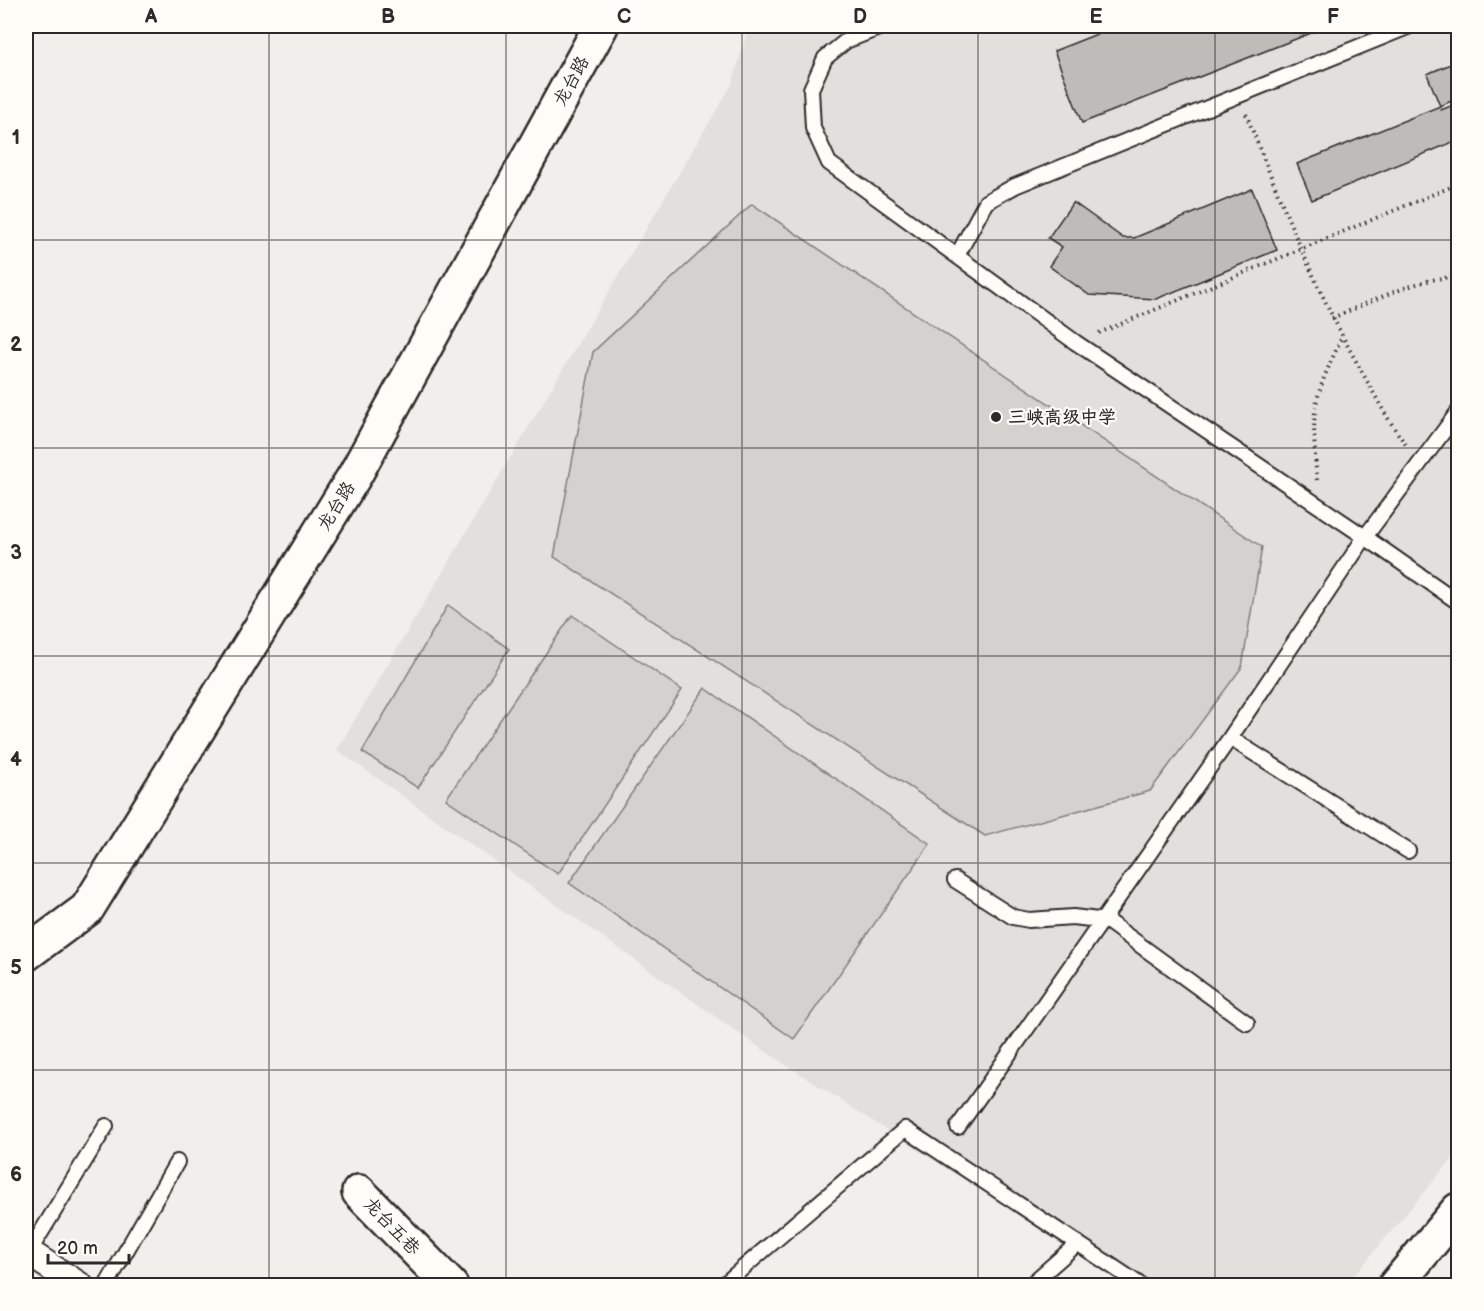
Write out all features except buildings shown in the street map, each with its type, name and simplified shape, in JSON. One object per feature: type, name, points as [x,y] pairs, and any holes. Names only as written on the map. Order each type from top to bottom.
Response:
[{"type":"street","name":"龙台路","points":[[26,954],[87,909],[355,475],[601,26]]},
{"type":"street","name":"龙台五巷","points":[[359,1192],[442,1283]]},
{"type":"street","points":[[1395,1286],[1458,1210]]},
{"type":"street","points":[[26,1254],[80,1286]]},
{"type":"lane","points":[[884,26],[846,42],[825,58],[812,89],[813,128],[829,163],[1075,342],[1365,537],[1458,603]]},
{"type":"lane","points":[[957,256],[986,201],[1015,186],[1410,26]]},
{"type":"lane","points":[[957,1127],[1230,738],[1365,537],[1458,412]]},
{"type":"lane","points":[[1230,738],[1408,851]]},
{"type":"lane","points":[[955,880],[1013,917],[1029,920],[1073,917],[1107,921],[1247,1023]]},
{"type":"lane","points":[[26,1254],[106,1126]]},
{"type":"lane","points":[[722,1286],[905,1130],[1142,1286]]},
{"type":"lane","points":[[106,1286],[177,1162]]},
{"type":"lane","points":[[1029,1286],[1078,1243]]},
{"type":"path","points":[[1239,95],[1300,250],[1332,318],[1394,429],[1420,463]]},
{"type":"path","points":[[1075,342],[1458,184]]},
{"type":"path","points":[[1332,318],[1416,285],[1451,277],[1458,278]]},
{"type":"path","points":[[1320,507],[1315,456],[1315,410],[1342,336]]},
{"type":"shaded area","name":"三峡高级中学","points":[[749,26],[1458,26],[1458,1152],[1346,1285],[1126,1285],[760,1048],[337,750],[732,84]]},
{"type":"shaded area","points":[[752,204],[1262,547],[1242,667],[1150,791],[985,836],[554,557],[593,352]]},
{"type":"shaded area","points":[[448,605],[509,649],[418,788],[362,752]]},
{"type":"shaded area","points":[[572,615],[682,690],[558,874],[446,799]]},
{"type":"shaded area","points":[[705,688],[930,844],[794,1039],[569,883]]},
{"type":"place","name":"三峡高级中学","points":[[996,417]]}]
